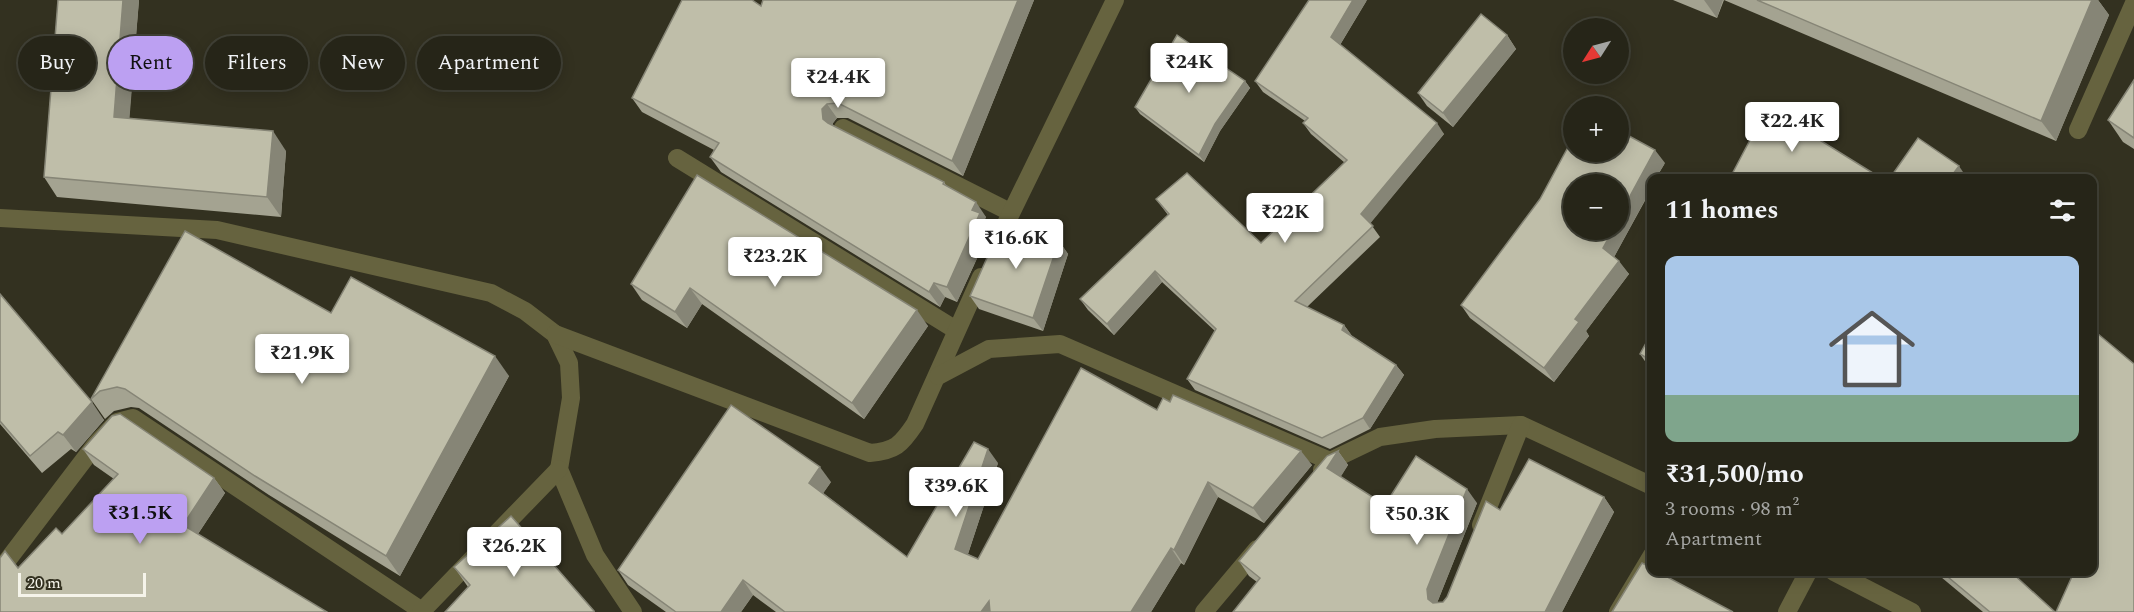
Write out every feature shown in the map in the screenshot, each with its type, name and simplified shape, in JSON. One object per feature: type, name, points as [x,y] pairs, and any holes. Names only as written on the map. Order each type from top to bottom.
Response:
[{"type":"street","points":[[0,218],[217,230],[491,293],[525,311],[555,334],[870,453],[889,452],[904,441],[915,424],[1011,212],[1115,0]]},
{"type":"street","points":[[2078,130],[2134,3]]},
{"type":"street","points":[[843,128],[1011,212]]},
{"type":"street","points":[[677,158],[956,330]]},
{"type":"street","points":[[555,334],[569,363],[571,398],[559,469],[595,555],[633,612]]},
{"type":"street","points":[[938,375],[989,349],[1060,344],[1330,461]]},
{"type":"street","points":[[0,570],[96,444],[117,422],[134,418],[422,611],[559,469]]},
{"type":"street","points":[[1473,543],[1521,425]]},
{"type":"street","points":[[1308,488],[1330,461],[1380,437],[1435,429],[1521,425],[1647,484]]},
{"type":"street","points":[[1204,612],[1271,532]]},
{"type":"street","points":[[1618,612],[1647,563]]},
{"type":"street","points":[[1787,612],[1806,576]]},
{"type":"street","points":[[1842,576],[1912,612]]},
{"type":"building","points":[[58,0],[123,0],[120,36],[108,36],[108,90],[116,90],[114,117],[273,131],[267,197],[44,177],[51,90],[96,90],[96,36],[55,36]]},
{"type":"building","points":[[682,0],[752,0],[761,6],[763,0],[1018,0],[952,161],[838,103],[827,104],[822,109],[823,119],[828,123],[944,182],[943,184],[976,202],[972,210],[980,213],[947,287],[934,283],[929,292],[710,157],[719,143],[632,98]]},
{"type":"building","points":[[1309,0],[1353,0],[1331,37],[1437,123],[1361,214],[1373,226],[1295,301],[1344,325],[1342,330],[1396,365],[1363,418],[1322,438],[1187,379],[1216,329],[1155,271],[1107,324],[1080,299],[1169,214],[1156,199],[1187,173],[1261,243],[1347,160],[1303,123],[1308,118],[1255,81]]},
{"type":"building","points":[[1757,0],[2092,0],[2041,121]]},
{"type":"building","points":[[1481,14],[1507,35],[1443,113],[1418,93]]},
{"type":"building","points":[[1177,35],[1245,81],[1215,124],[1199,155],[1135,107]]},
{"type":"building","points":[[2134,80],[2134,138],[2108,120]]},
{"type":"building","points":[[1769,104],[1800,121],[1797,126],[1875,174],[1732,174]]},
{"type":"building","points":[[1629,136],[1655,150],[1629,198],[1629,174],[1563,174],[1563,240],[1607,240],[1603,248],[1619,261],[1575,319],[1579,322],[1544,368],[1461,305],[1540,199],[1563,156],[1563,162],[1629,162]]},
{"type":"building","points":[[1918,138],[1959,166],[1953,174],[1893,174]]},
{"type":"building","points":[[697,175],[917,310],[852,403],[690,288],[675,312],[631,284]]},
{"type":"building","points":[[1003,222],[1059,241],[1033,318],[970,296]]},
{"type":"building","points":[[185,231],[331,313],[351,277],[495,356],[386,556],[255,476],[125,389],[117,387],[100,391],[91,399]]},
{"type":"building","points":[[0,294],[92,402],[63,435],[58,432],[30,456],[0,421]]},
{"type":"building","points":[[2097,333],[2134,364],[2134,612],[2056,612],[2072,576],[2097,576]]},
{"type":"building","points":[[1647,341],[1647,358],[1640,354]]},
{"type":"building","points":[[1081,368],[1157,410],[1163,398],[1170,402],[1173,395],[1301,451],[1253,508],[1208,482],[1174,550],[1171,548],[1131,612],[990,612],[989,601],[981,612],[785,612],[743,580],[721,612],[676,612],[618,570],[731,405],[820,467],[809,483],[907,557],[974,442],[988,449],[955,549],[978,559]]},
{"type":"building","points":[[120,414],[214,478],[183,525],[327,612],[0,612],[0,558],[5,551],[18,568],[56,528],[62,534],[118,474],[83,449],[112,416]]},
{"type":"building","points":[[1338,451],[1327,468],[1385,505],[1416,456],[1467,489],[1427,589],[1428,599],[1433,603],[1443,602],[1447,597],[1486,501],[1500,510],[1529,459],[1604,497],[1545,612],[1233,612],[1260,578],[1239,561],[1327,456]]},
{"type":"building","points":[[511,516],[593,612],[445,612],[470,585],[454,567]]},
{"type":"building","points":[[1642,563],[1647,566],[1647,576],[1666,576],[1733,612],[1612,612]]},
{"type":"building","points":[[1947,576],[2015,576],[2055,612],[1990,612]]}]
